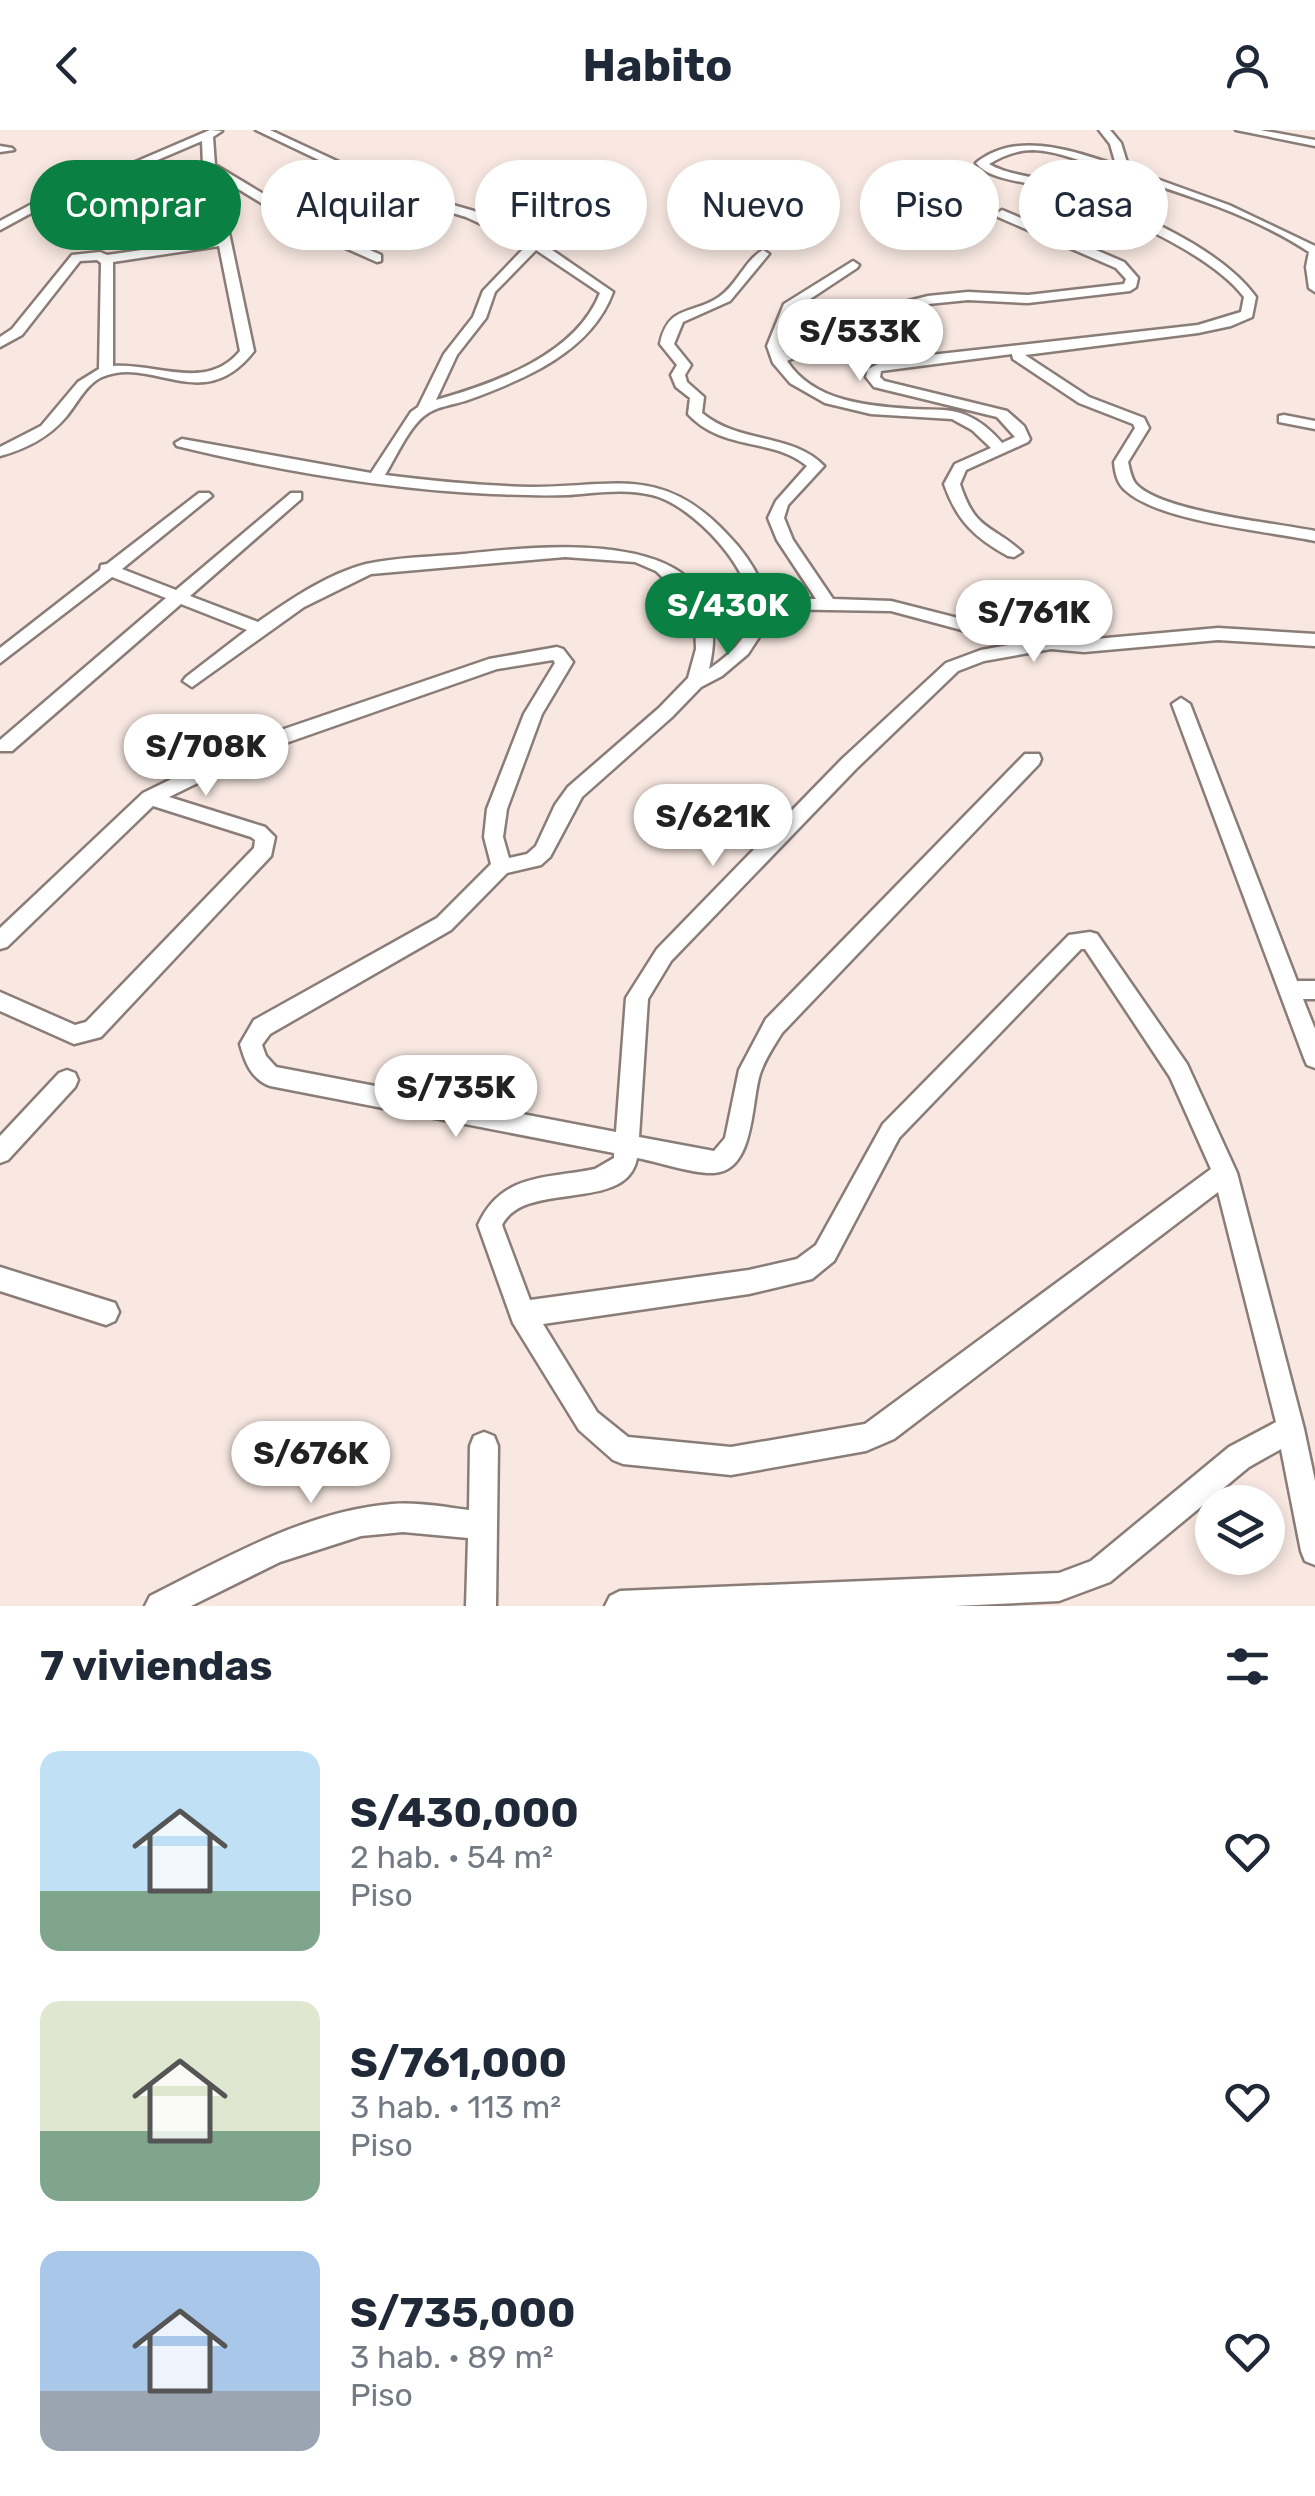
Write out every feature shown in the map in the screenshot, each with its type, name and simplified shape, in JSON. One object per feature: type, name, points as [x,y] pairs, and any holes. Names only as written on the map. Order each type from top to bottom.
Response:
[{"type":"street","points":[[261,130],[325,160]]},
{"type":"street","points":[[1104,130],[1115,143],[1120,160]]},
{"type":"street","points":[[1241,130],[1315,143]]},
{"type":"street","points":[[0,226],[66,190],[109,177],[213,133],[210,160]]},
{"type":"street","points":[[1019,177],[987,169],[982,163],[1017,148],[1036,147],[1087,160]]},
{"type":"street","points":[[1168,187],[1290,235],[1315,251],[1315,288]]},
{"type":"street","points":[[778,360],[886,311],[928,300],[968,296],[1028,299],[1130,287],[1132,278],[1120,265],[1002,214]]},
{"type":"street","points":[[1014,552],[979,534],[962,514],[952,484],[960,468],[1023,439],[1019,429],[1002,414],[878,384],[873,377],[875,370],[886,364],[1020,346],[1198,329],[1247,314],[1250,297],[1246,288],[1194,251],[1168,239]]},
{"type":"street","points":[[0,343],[17,332],[76,258],[92,254],[106,259],[168,250]]},
{"type":"street","points":[[0,452],[42,433],[88,380],[106,370],[189,378],[230,370],[240,362],[247,351],[226,250]]},
{"type":"street","points":[[359,250],[377,258]]},
{"type":"street","points":[[426,408],[451,354],[479,318],[489,291],[529,250]]},
{"type":"street","points":[[377,476],[416,414],[463,397],[574,343],[607,296],[602,288],[544,250]]},
{"type":"street","points":[[762,254],[738,287],[720,302],[675,319],[668,330],[667,344],[684,365],[678,375],[697,397],[695,414],[705,426],[743,442],[794,451],[816,466],[781,504],[776,518],[784,540],[828,604]]},
{"type":"street","points":[[106,259],[106,370]]},
{"type":"street","points":[[853,266],[790,307],[774,346],[778,360],[808,391],[841,404],[955,416],[984,430],[1001,450]]},
{"type":"street","points":[[1020,346],[1018,356],[1032,368],[1084,400],[1139,421],[1142,428],[1121,462],[1127,484],[1150,500],[1209,516],[1315,536]]},
{"type":"street","points":[[1284,419],[1315,425]]},
{"type":"street","points":[[182,444],[283,465],[422,485],[521,492],[656,490],[700,512],[726,540],[760,602],[760,619],[742,650],[715,676],[696,682],[564,803],[544,853],[520,866],[502,866],[444,924],[262,1027],[251,1044],[256,1061],[270,1076],[704,1162],[722,1160],[730,1153],[748,1074],[774,1026],[1032,759]]},
{"type":"street","points":[[0,657],[204,496]]},
{"type":"street","points":[[5,746],[296,496]]},
{"type":"street","points":[[192,682],[260,629],[332,584],[368,569],[516,555],[616,553],[662,566],[700,604],[708,641],[696,682]]},
{"type":"street","points":[[107,570],[260,629]]},
{"type":"street","points":[[760,602],[890,606],[1021,640],[1084,646],[1218,634],[1315,640]]},
{"type":"street","points":[[1051,643],[981,656],[952,667],[850,764],[664,955],[637,998],[625,1163],[620,1170],[528,1193],[492,1212],[490,1226],[522,1314],[588,1421],[623,1450],[731,1461],[866,1437],[884,1429],[1225,1174]]},
{"type":"street","points":[[0,942],[150,798],[274,740],[495,664],[556,653],[564,662],[561,670],[534,709],[518,757],[497,801],[493,849],[502,866]]},
{"type":"street","points":[[1181,704],[1315,1058]]},
{"type":"street","points":[[0,1001],[74,1035],[93,1030],[264,851],[266,837],[258,832],[150,798]]},
{"type":"street","points":[[522,1314],[749,1282],[803,1270],[825,1252],[891,1131],[1070,947],[1085,939],[1096,945],[1179,1071],[1225,1174],[1291,1429],[1315,1551]]},
{"type":"street","points":[[1289,990],[1315,990]]},
{"type":"street","points":[[0,1152],[67,1080]]},
{"type":"street","points":[[0,1280],[106,1312]]},
{"type":"street","points":[[620,1606],[1069,1584],[1100,1572],[1239,1458],[1291,1429]]},
{"type":"street","points":[[481,1606],[484,1446]]},
{"type":"street","points":[[160,1606],[266,1554],[333,1529],[394,1518],[485,1526]]}]
